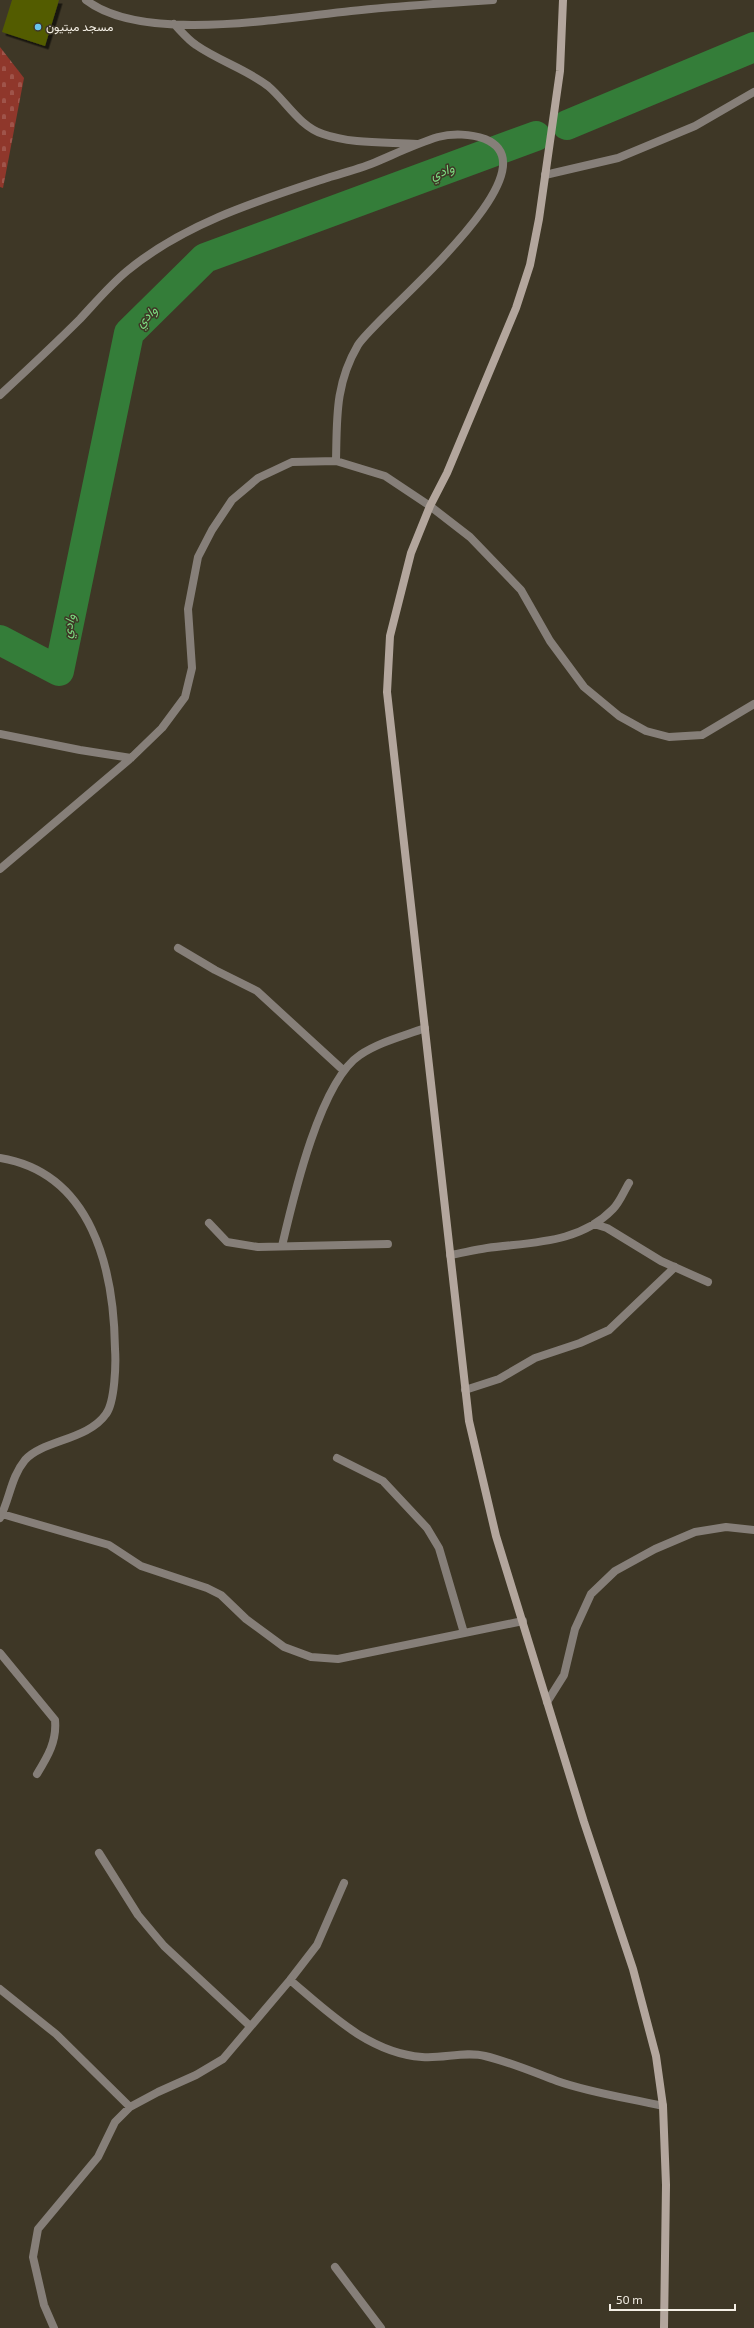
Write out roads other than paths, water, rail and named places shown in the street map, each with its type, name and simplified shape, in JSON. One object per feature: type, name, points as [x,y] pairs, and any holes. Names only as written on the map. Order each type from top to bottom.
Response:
[{"type":"main road","points":[[563,0],[560,71],[530,265],[516,308],[447,473],[430,506],[411,554],[390,636],[387,692],[469,1421],[496,1536],[584,1822],[633,1969],[656,2056],[663,2106],[666,2185],[664,2328]]},
{"type":"street","points":[[86,0],[126,19],[174,24],[289,19],[349,11],[493,0]]},
{"type":"street","points":[[174,24],[194,44],[242,70],[268,87],[306,125],[322,134],[340,138],[420,144]]},
{"type":"street","points":[[545,175],[618,158],[695,126],[754,92]]},
{"type":"street","points":[[0,395],[127,271],[171,240],[209,221],[300,187],[370,164],[438,137],[452,135],[481,138],[492,142],[498,149],[502,159],[502,170],[491,201],[458,243],[373,326],[359,343],[344,372],[337,402],[336,461]]},
{"type":"street","points":[[0,868],[131,758],[162,728],[185,697],[192,668],[188,609],[198,557],[212,530],[228,506],[258,478],[292,462],[336,461],[385,476],[430,506],[470,537],[521,590],[550,641],[584,688],[619,716],[646,731],[669,737],[702,734],[754,704]]},
{"type":"street","points":[[0,734],[80,750],[131,758]]},
{"type":"street","points":[[178,948],[215,970],[257,992],[343,1070]]},
{"type":"street","points":[[282,1246],[302,1165],[332,1091],[343,1070],[360,1055],[425,1028]]},
{"type":"street","points":[[0,1158],[16,1160],[47,1174],[65,1188],[82,1210],[98,1243],[108,1271],[115,1322],[116,1374],[107,1414],[86,1431],[26,1459],[14,1477],[1,1516],[109,1545],[141,1566],[207,1588],[221,1595],[246,1619],[284,1647],[311,1657],[338,1659],[523,1621]]},
{"type":"street","points":[[450,1255],[486,1248],[528,1245],[564,1238],[594,1224],[614,1209],[630,1183]]},
{"type":"street","points":[[209,1223],[227,1242],[258,1247],[388,1244]]},
{"type":"street","points":[[594,1224],[607,1228],[675,1267],[708,1282]]},
{"type":"street","points":[[466,1390],[499,1379],[535,1358],[580,1343],[609,1330],[675,1267]]},
{"type":"street","points":[[337,1458],[384,1481],[427,1528],[439,1548],[464,1633]]},
{"type":"street","points":[[548,1702],[564,1675],[575,1629],[591,1594],[615,1571],[655,1549],[695,1532],[726,1527],[754,1530]]},
{"type":"street","points":[[0,1653],[55,1720],[56,1733],[50,1752],[37,1774]]},
{"type":"street","points":[[99,1853],[138,1915],[164,1946],[250,2026]]},
{"type":"street","points":[[54,2328],[44,2305],[33,2257],[38,2229],[98,2157],[115,2122],[130,2107],[158,2092],[196,2076],[223,2059],[290,1980],[317,1944],[344,1883]]},
{"type":"street","points":[[290,1980],[336,2020],[376,2046],[404,2055],[423,2057],[483,2056],[532,2070],[557,2081],[663,2106]]},
{"type":"street","points":[[0,1989],[56,2034],[130,2107]]},
{"type":"street","points":[[335,2267],[381,2328]]},
{"type":"waterway","name":"وادي","points":[[567,125],[754,47]]},
{"type":"waterway","name":"وادي","points":[[0,640],[59,671],[129,333],[205,258],[536,136]]},
{"type":"place","name":"مسجد ميتيون","points":[[38,27]]}]
